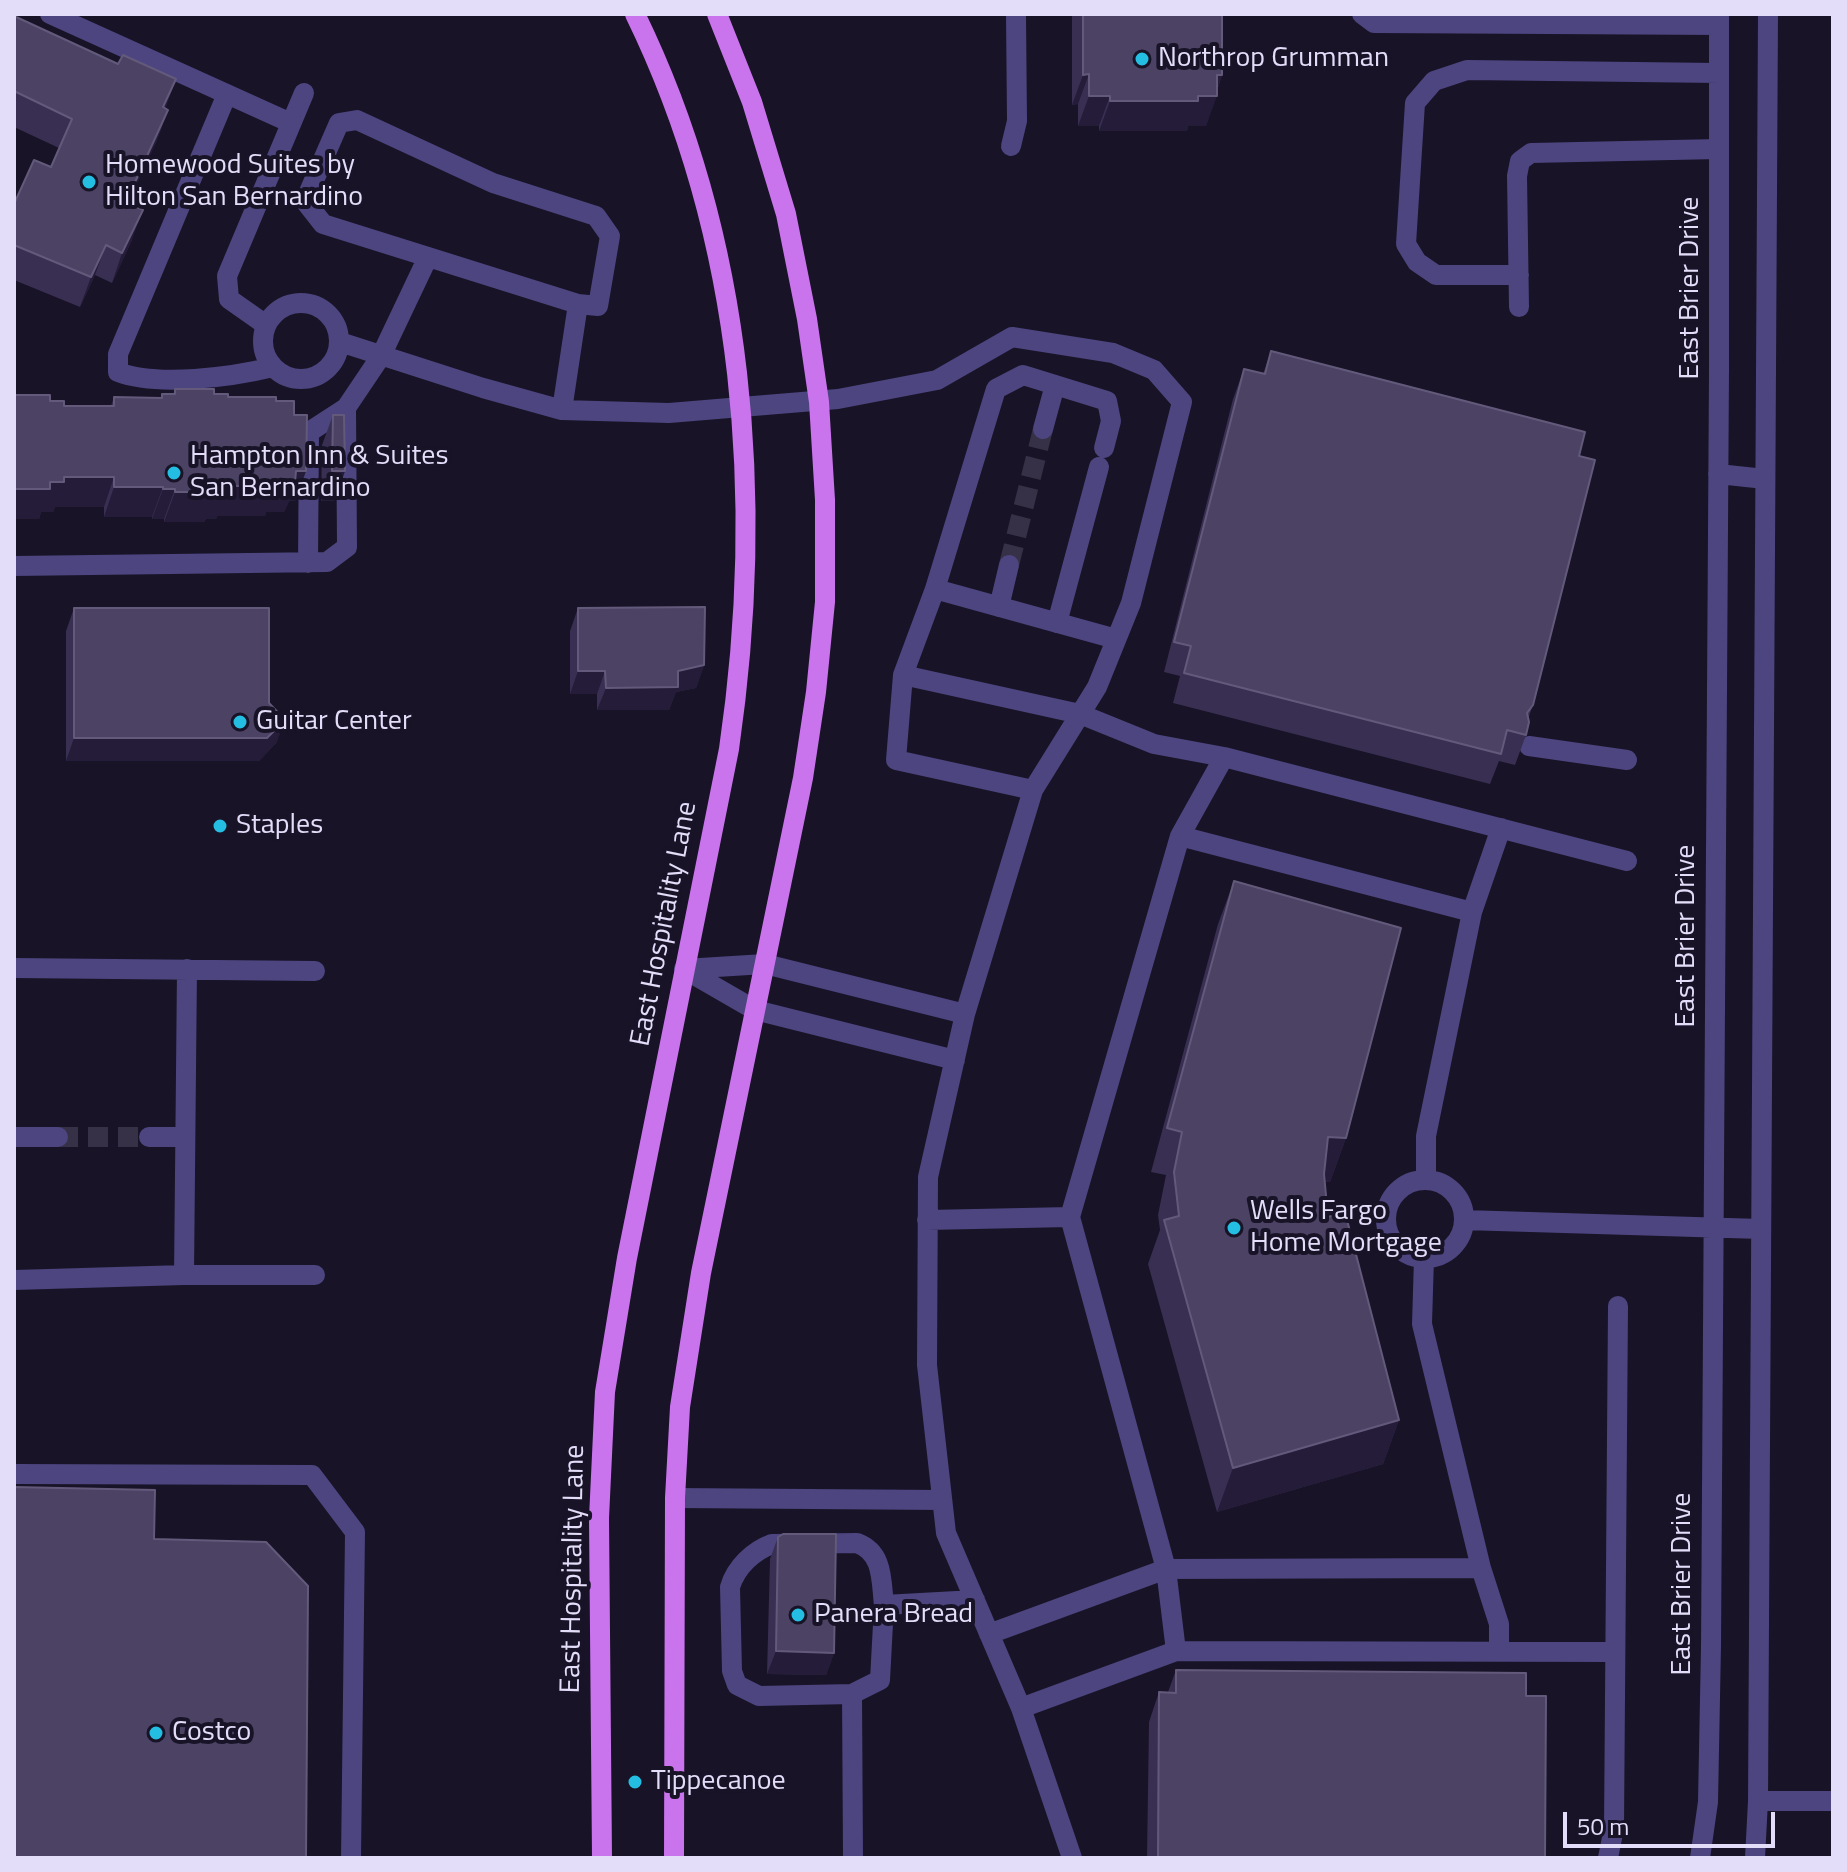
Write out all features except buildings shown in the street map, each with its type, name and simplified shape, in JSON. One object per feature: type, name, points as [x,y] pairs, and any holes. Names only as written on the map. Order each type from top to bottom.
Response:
[{"type":"main road","name":"East Hospitality Lane","points":[[602,1858],[599,1518],[605,1392],[624,1272],[729,749],[746,590],[746,494],[741,407],[713,230],[684,131],[635,14]]},
{"type":"main road","points":[[674,1858],[675,1498],[680,1407],[690,1335],[803,778],[825,602],[825,500],[819,402],[807,319],[786,214],[752,102],[717,14]]},
{"type":"street","points":[[50,14],[291,123]]},
{"type":"street","points":[[1011,146],[1017,121],[1016,14]]},
{"type":"street","points":[[1362,14],[1374,23],[1719,20]]},
{"type":"street","points":[[1755,1858],[1758,1801],[1768,14]]},
{"type":"street","name":"East Brier Drive","points":[[1700,1858],[1708,1802],[1719,20]]},
{"type":"street","points":[[1519,275],[1436,275],[1417,262],[1406,244],[1415,103],[1434,81],[1467,70],[1719,73]]},
{"type":"street","points":[[266,325],[229,299],[227,276],[304,93]]},
{"type":"street","points":[[227,94],[118,354],[118,372],[137,379],[238,375],[273,367]]},
{"type":"street","points":[[357,120],[493,183],[596,216],[610,236],[598,306],[578,304],[323,224],[305,201],[339,123],[357,120]]},
{"type":"street","points":[[1519,307],[1517,176],[1520,161],[1531,153],[1719,149]]},
{"type":"street","points":[[308,563],[309,432],[346,408],[381,356],[428,257]]},
{"type":"street","points":[[303,302],[317,306],[329,315],[337,328],[340,342],[336,357],[315,378],[300,380],[285,376],[273,367],[266,355],[263,340],[266,325],[275,313],[288,305],[303,302]]},
{"type":"street","points":[[562,410],[578,304]]},
{"type":"street","points":[[340,342],[562,410],[669,413],[819,402],[937,380],[1012,337],[1113,353],[1154,370],[1182,402],[1131,603],[1097,687],[1033,790],[965,1014],[928,1177],[927,1365],[946,1533],[1021,1708],[1072,1858]]},
{"type":"street","points":[[1033,790],[896,760],[903,675],[935,589],[996,389],[1023,375],[1107,401],[1111,421],[1057,623]]},
{"type":"street","points":[[1043,429],[1055,385]]},
{"type":"street","points":[[14,566],[327,562],[347,547],[346,408]]},
{"type":"street","points":[[1718,474],[1765,479]]},
{"type":"street","points":[[999,607],[1009,565]]},
{"type":"street","points":[[935,589],[1116,639]]},
{"type":"street","points":[[903,675],[1080,714],[1154,744],[1224,757],[1627,861]]},
{"type":"street","points":[[1529,746],[1627,760]]},
{"type":"street","points":[[1176,1651],[1166,1569],[1070,1217],[1180,836],[1224,757]]},
{"type":"street","points":[[1426,1179],[1426,1136],[1472,912],[1501,828]]},
{"type":"street","points":[[1180,836],[1472,912]]},
{"type":"street","points":[[684,969],[765,964],[965,1014]]},
{"type":"street","points":[[14,968],[315,971]]},
{"type":"street","points":[[184,1275],[187,969]]},
{"type":"street","points":[[684,969],[755,1010],[955,1060]]},
{"type":"street","points":[[14,1137],[58,1137]]},
{"type":"street","points":[[149,1137],[185,1137]]},
{"type":"street","points":[[1426,1179],[1441,1183],[1453,1192],[1461,1205],[1464,1220],[1461,1235],[1452,1247],[1439,1255],[1424,1258],[1409,1255],[1396,1246],[1388,1233],[1386,1217],[1389,1203],[1398,1190],[1411,1182],[1426,1179]]},
{"type":"street","points":[[927,1220],[1070,1217]]},
{"type":"street","points":[[1464,1220],[1761,1229]]},
{"type":"street","points":[[1424,1258],[1422,1324],[1481,1568],[1499,1624],[1499,1651]]},
{"type":"street","points":[[14,1280],[315,1275]]},
{"type":"street","points":[[1608,1858],[1614,1828],[1618,1306]]},
{"type":"street","points":[[14,1474],[312,1475],[355,1532],[351,1858]]},
{"type":"street","points":[[675,1498],[942,1500]]},
{"type":"street","points":[[857,1543],[874,1554],[880,1564],[884,1605],[880,1680],[852,1694],[759,1696],[737,1685],[732,1671],[730,1587],[750,1556],[772,1544],[857,1543]]},
{"type":"street","points":[[989,1634],[1166,1569],[1481,1568]]},
{"type":"street","points":[[884,1605],[975,1600]]},
{"type":"street","points":[[1021,1708],[1176,1651],[1614,1652]]},
{"type":"street","points":[[852,1694],[853,1858]]},
{"type":"street","points":[[1758,1801],[1833,1801]]},
{"type":"tunnel","points":[[1009,565],[1043,429]]},
{"type":"tunnel","points":[[58,1137],[149,1137]]},
{"type":"place","name":"Northrop Grumman","points":[[1142,59]]},
{"type":"place","name":"Homewood Suites by Hilton San Bernardino","points":[[89,182]]},
{"type":"place","name":"Hampton Inn & Suites San Bernardino","points":[[174,473]]},
{"type":"place","name":"Guitar Center","points":[[240,722]]},
{"type":"place","name":"Staples","points":[[220,826]]},
{"type":"place","name":"Wells Fargo Home Mortgage","points":[[1234,1228]]},
{"type":"place","name":"Panera Bread","points":[[798,1615]]},
{"type":"place","name":"Costco","points":[[156,1733]]},
{"type":"place","name":"Tippecanoe","points":[[635,1782]]}]
